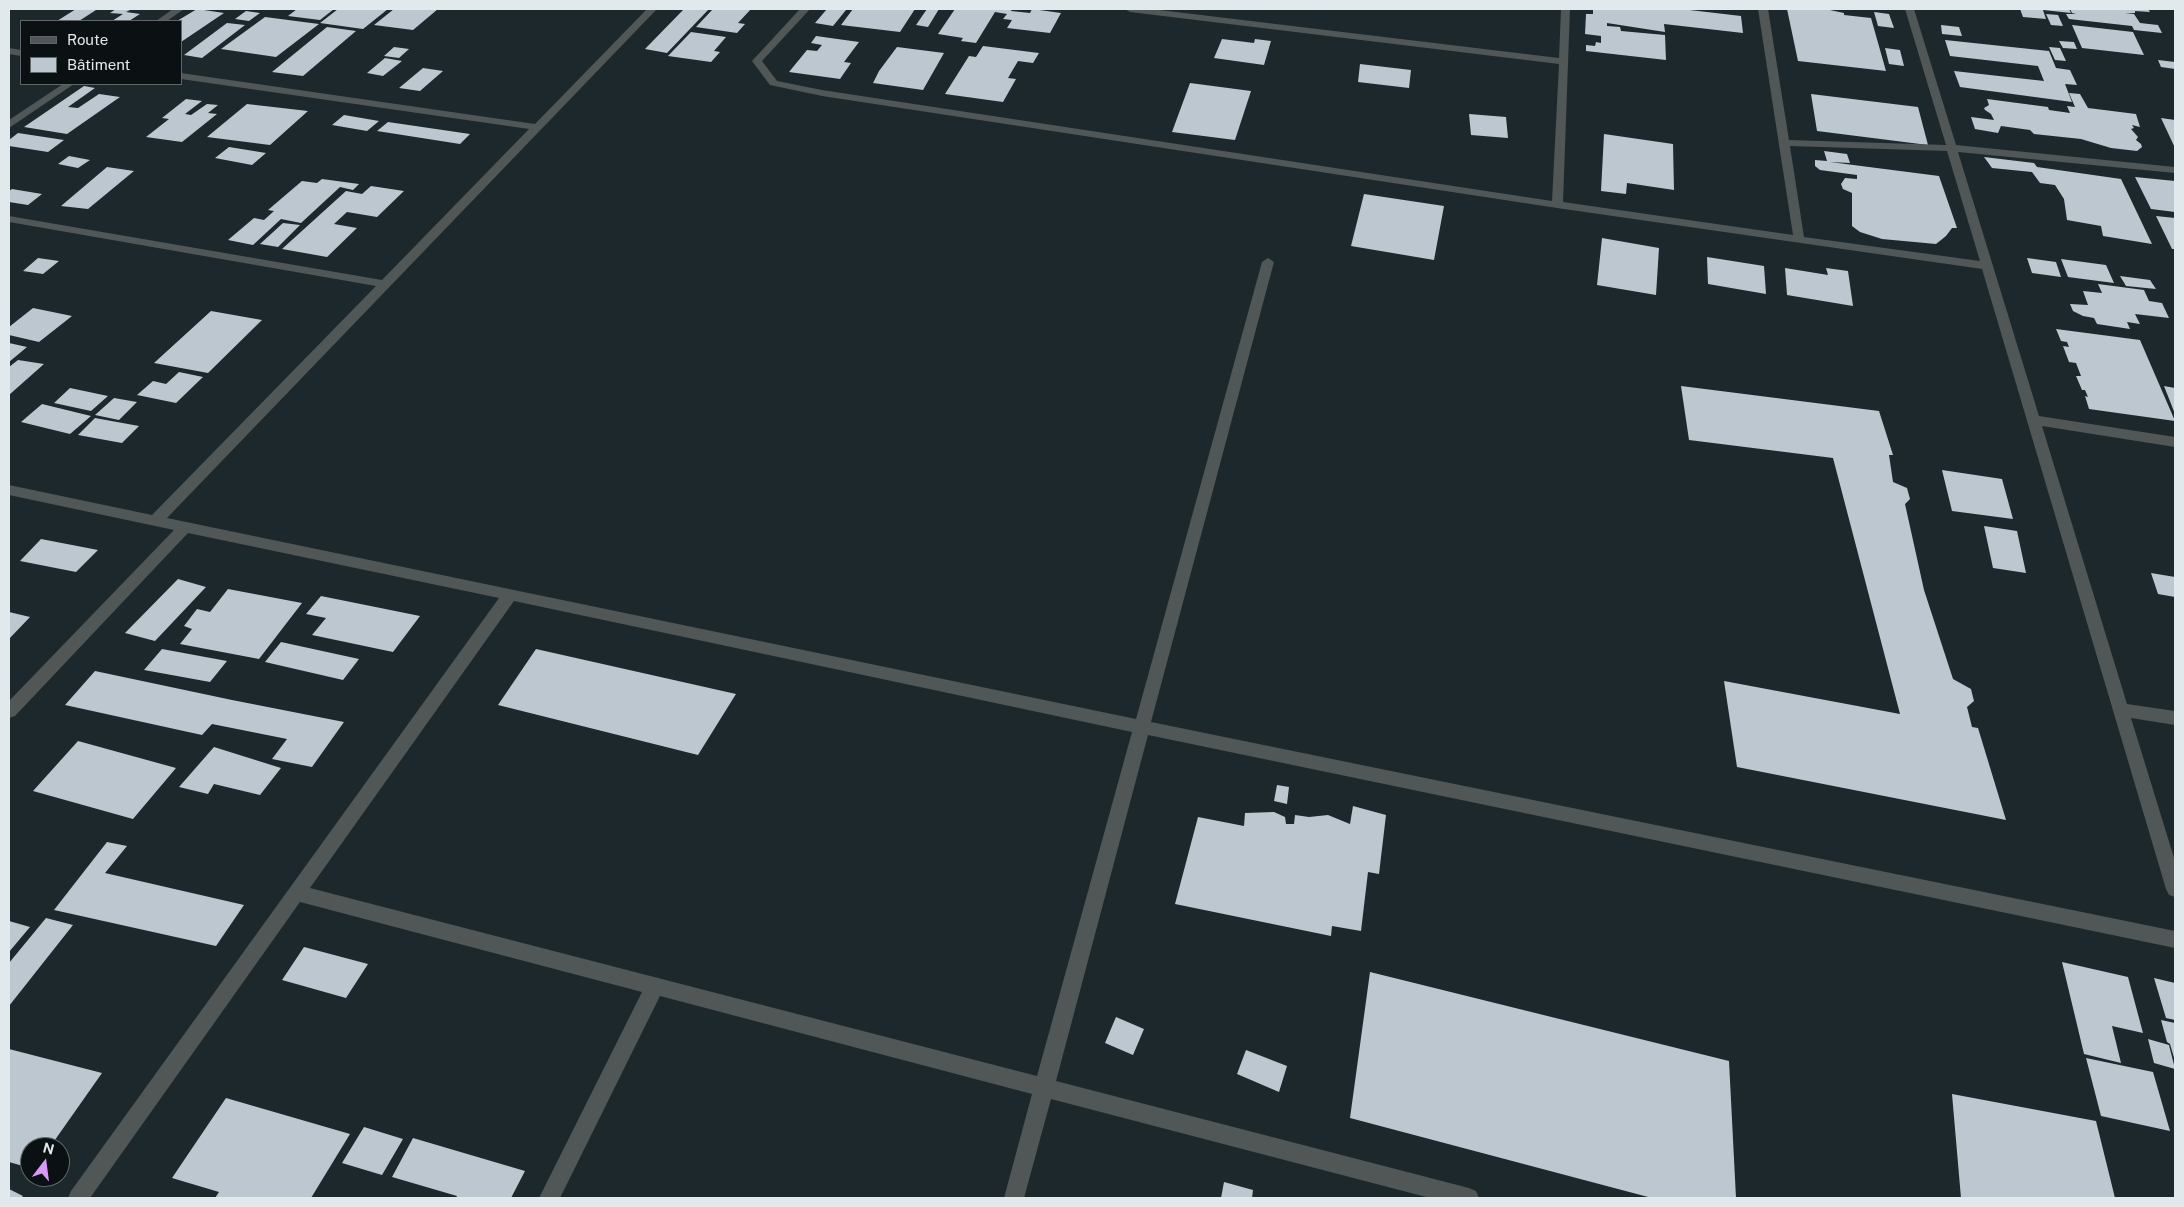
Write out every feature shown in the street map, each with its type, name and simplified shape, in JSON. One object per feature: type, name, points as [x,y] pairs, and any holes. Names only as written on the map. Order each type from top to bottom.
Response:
[{"type":"street","points":[[162,20],[179,9]]},
{"type":"street","points":[[155,521],[652,9]]},
{"type":"street","points":[[805,9],[757,62],[774,83],[822,93],[1557,205],[1987,266]]},
{"type":"street","points":[[1130,9],[1564,62]]},
{"type":"street","points":[[1557,205],[1566,9]]},
{"type":"street","points":[[1764,9],[1799,239]]},
{"type":"street","points":[[1910,9],[2175,889]]},
{"type":"street","points":[[182,76],[537,127]]},
{"type":"street","points":[[9,125],[68,85]]},
{"type":"street","points":[[1785,143],[1953,148],[2175,170]]},
{"type":"street","points":[[9,219],[385,284]]},
{"type":"street","points":[[1014,1198],[1268,262]]},
{"type":"street","points":[[2033,420],[2175,442]]},
{"type":"street","points":[[9,490],[1142,727],[2175,940]]},
{"type":"street","points":[[9,711],[185,527]]},
{"type":"street","points":[[78,1198],[510,595]]},
{"type":"street","points":[[2120,709],[2175,718]]},
{"type":"street","points":[[297,893],[1469,1198]]},
{"type":"street","points":[[549,1198],[655,986]]},
{"type":"building","points":[[76,9],[96,10],[81,20],[59,20]]},
{"type":"building","points":[[116,9],[132,9],[126,12],[140,14],[131,20],[114,20],[123,14],[110,13]]},
{"type":"building","points":[[197,9],[224,13],[182,41],[182,20],[179,20]]},
{"type":"building","points":[[297,9],[334,9],[320,20],[288,16]]},
{"type":"building","points":[[338,9],[388,9],[363,29],[320,23]]},
{"type":"building","points":[[394,9],[438,9],[413,30],[374,25]]},
{"type":"building","points":[[684,9],[709,9],[667,53],[645,49]]},
{"type":"building","points":[[713,9],[751,9],[738,23],[745,24],[737,33],[696,27]]},
{"type":"building","points":[[827,9],[846,10],[833,26],[815,23]]},
{"type":"building","points":[[853,9],[915,9],[900,32],[841,25]]},
{"type":"building","points":[[927,9],[939,9],[928,27],[916,25]]},
{"type":"building","points":[[955,9],[1012,9],[1011,11],[1030,13],[1032,9],[1061,13],[1050,33],[1007,28],[1012,20],[1003,19],[1007,14],[995,12],[976,43],[961,41],[963,38],[938,34]]},
{"type":"building","points":[[1593,9],[1681,9],[1741,16],[1743,33],[1664,24],[1665,32],[1607,23],[1607,26],[1620,27],[1621,31],[1665,35],[1666,60],[1586,51],[1586,45],[1595,46],[1596,42],[1601,43],[1601,36],[1585,34],[1586,14],[1593,14]]},
{"type":"building","points":[[1787,9],[1825,9],[1844,13],[1844,15],[1871,18],[1886,71],[1798,61]]},
{"type":"building","points":[[2020,9],[2069,9],[2071,13],[2043,10],[2046,19],[2023,17]]},
{"type":"building","points":[[2070,9],[2148,9],[2150,12],[2135,11],[2135,13],[2125,13],[2134,14],[2140,23],[2158,25],[2162,33],[2134,30],[2132,26],[2069,19],[2066,14],[2076,14],[2072,13]]},
{"type":"building","points":[[246,11],[260,13],[249,21],[235,19]]},
{"type":"building","points":[[1874,12],[1889,14],[1894,28],[1878,26]]},
{"type":"building","points":[[2046,14],[2058,15],[2063,26],[2051,25]]},
{"type":"building","points":[[265,17],[319,24],[276,57],[221,49]]},
{"type":"building","points":[[227,23],[245,25],[202,58],[184,55]]},
{"type":"building","points":[[1941,25],[1959,27],[1962,36],[1942,34]]},
{"type":"building","points":[[2072,25],[2133,32],[2144,55],[2082,48]]},
{"type":"building","points":[[327,27],[356,31],[303,76],[272,72]]},
{"type":"building","points":[[691,32],[726,37],[714,51],[720,52],[711,62],[668,56]]},
{"type":"building","points":[[816,36],[859,42],[844,62],[851,63],[840,79],[789,72],[807,50],[817,51],[822,45],[811,43]]},
{"type":"building","points":[[1222,39],[1254,43],[1255,39],[1271,41],[1264,65],[1214,58]]},
{"type":"building","points":[[1945,40],[2049,51],[2056,68],[2070,70],[2077,85],[2065,84],[2072,102],[1960,87],[1954,71],[2044,81],[2038,66],[1950,56]]},
{"type":"building","points":[[2059,41],[2074,42],[2077,49],[2063,48]]},
{"type":"building","points":[[983,46],[1039,53],[1033,63],[1018,61],[1008,78],[1016,79],[1003,102],[945,94],[969,56],[976,57]]},
{"type":"building","points":[[394,47],[409,49],[399,58],[384,56]]},
{"type":"building","points":[[897,47],[944,53],[923,90],[873,83],[879,71]]},
{"type":"building","points":[[2049,47],[2060,48],[2066,61],[2055,60]]},
{"type":"building","points":[[1885,48],[1900,50],[1904,66],[1889,64]]},
{"type":"building","points":[[385,58],[402,61],[383,76],[367,73]]},
{"type":"building","points":[[2158,60],[2175,62],[2175,69],[2161,67]]},
{"type":"building","points":[[1360,64],[1411,70],[1409,88],[1358,82]]},
{"type":"building","points":[[423,68],[443,71],[420,91],[399,88]]},
{"type":"building","points":[[1190,83],[1251,91],[1235,140],[1172,132]]},
{"type":"building","points":[[84,86],[95,88],[68,107],[78,108],[99,94],[120,97],[67,134],[24,127]]},
{"type":"building","points":[[2069,93],[2080,94],[2088,108],[2136,114],[2140,127],[2132,125],[2134,128],[2131,129],[2138,137],[2136,140],[2142,147],[2137,151],[2111,148],[2081,139],[2034,134],[2030,130],[2001,126],[1998,133],[1975,129],[1971,117],[1994,120],[1991,114],[1984,108],[1989,105],[1987,99],[2048,107],[2049,110],[2070,113],[2067,106],[2075,107]]},
{"type":"building","points":[[1811,94],[1918,107],[1928,145],[1817,131]]},
{"type":"building","points":[[186,99],[202,101],[185,114],[191,115],[207,104],[218,105],[208,113],[217,114],[182,142],[146,137],[169,119],[162,118]]},
{"type":"building","points":[[247,104],[308,111],[270,145],[207,137]]},
{"type":"building","points":[[1469,114],[1506,117],[1508,138],[1471,135]]},
{"type":"building","points":[[344,115],[379,121],[367,131],[332,125]]},
{"type":"building","points":[[2161,118],[2175,120],[2175,148]]},
{"type":"building","points":[[388,122],[470,134],[460,144],[377,131]]},
{"type":"building","points":[[18,133],[64,140],[48,152],[9,146],[9,140]]},
{"type":"building","points":[[1604,134],[1673,144],[1674,190],[1627,183],[1626,194],[1601,191]]},
{"type":"building","points":[[229,147],[266,153],[252,165],[215,158]]},
{"type":"building","points":[[1824,151],[1847,154],[1850,163],[1830,162],[1939,176],[1957,228],[1952,228],[1936,244],[1882,239],[1860,232],[1852,226],[1852,193],[1843,189],[1841,184],[1845,178],[1857,179],[1857,175],[1820,170],[1815,166],[1815,160],[1827,161]]},
{"type":"building","points":[[69,156],[90,160],[78,168],[58,164]]},
{"type":"building","points":[[1984,157],[2034,163],[2037,167],[2121,179],[2152,244],[2103,236],[2101,226],[2067,220],[2064,199],[2055,185],[2040,183],[2032,172],[1992,168]]},
{"type":"building","points":[[107,167],[134,171],[88,209],[61,206]]},
{"type":"building","points":[[2135,177],[2175,181],[2175,212],[2151,209]]},
{"type":"building","points":[[322,179],[359,184],[353,190],[340,187],[301,223],[281,219],[253,245],[228,240],[254,218],[264,220],[274,211],[268,210],[302,181],[317,183]]},
{"type":"building","points":[[371,186],[404,191],[377,217],[347,212],[334,224],[357,228],[327,257],[282,249],[346,191],[362,194]]},
{"type":"building","points":[[12,189],[42,194],[28,205],[9,202],[9,191]]},
{"type":"building","points":[[1364,194],[1444,206],[1434,260],[1351,246]]},
{"type":"building","points":[[2156,216],[2175,218],[2175,249],[2172,249]]},
{"type":"building","points":[[283,223],[300,225],[278,247],[260,244]]},
{"type":"building","points":[[1602,238],[1659,248],[1656,295],[1597,285]]},
{"type":"building","points":[[1707,257],[1764,266],[1766,294],[1708,284]]},
{"type":"building","points":[[38,258],[59,261],[43,274],[23,271]]},
{"type":"building","points":[[2027,258],[2056,262],[2061,277],[2032,273]]},
{"type":"building","points":[[2061,259],[2106,265],[2114,283],[2068,277]]},
{"type":"building","points":[[1785,268],[1828,275],[1826,268],[1848,271],[1853,306],[1787,295]]},
{"type":"building","points":[[2120,276],[2150,280],[2156,289],[2126,286]]},
{"type":"building","points":[[2098,284],[2144,290],[2149,301],[2162,303],[2169,318],[2135,314],[2140,324],[2127,322],[2130,329],[2097,324],[2094,318],[2083,316],[2073,311],[2070,304],[2088,305],[2083,291],[2102,293]]},
{"type":"building","points":[[33,308],[72,316],[39,342],[9,335],[9,327]]},
{"type":"building","points":[[211,311],[262,320],[208,373],[154,363]]},
{"type":"building","points":[[2056,329],[2140,340],[2175,421],[2089,409],[2085,396],[2088,397],[2085,390],[2082,390],[2076,376],[2081,376],[2076,363],[2069,362],[2063,346],[2069,347],[2067,342],[2061,341]]},
{"type":"building","points":[[9,343],[27,347],[9,362]]},
{"type":"building","points":[[18,360],[44,364],[9,395],[9,367]]},
{"type":"building","points":[[179,372],[203,377],[176,403],[137,395],[153,381],[166,384]]},
{"type":"building","points":[[1681,386],[1879,411],[1893,455],[1889,455],[1893,482],[1907,488],[1910,499],[1905,504],[1924,590],[1953,679],[1971,689],[1974,701],[1967,707],[1972,727],[1978,728],[2006,820],[1737,767],[1724,681],[1900,714],[1833,458],[1689,440]]},
{"type":"building","points":[[2164,386],[2175,388],[2175,414]]},
{"type":"building","points":[[70,388],[108,396],[91,411],[54,403]]},
{"type":"building","points":[[114,398],[137,402],[119,420],[95,415]]},
{"type":"building","points":[[42,404],[91,416],[70,434],[21,422]]},
{"type":"building","points":[[95,418],[139,426],[122,443],[78,435]]},
{"type":"building","points":[[1942,470],[2002,479],[2013,519],[1952,511]]},
{"type":"building","points":[[1984,526],[2017,531],[2026,573],[1993,568]]},
{"type":"building","points":[[41,539],[98,550],[76,572],[20,561]]},
{"type":"building","points":[[2151,573],[2175,577],[2175,597],[2158,594]]},
{"type":"building","points":[[178,579],[206,587],[155,641],[125,633]]},
{"type":"building","points":[[228,589],[302,603],[259,659],[180,644],[192,629],[184,626],[197,609],[210,612]]},
{"type":"building","points":[[321,596],[420,616],[393,652],[312,635],[326,618],[306,614]]},
{"type":"building","points":[[9,612],[30,617],[9,639]]},
{"type":"building","points":[[281,642],[359,659],[343,680],[265,662]]},
{"type":"building","points":[[162,649],[227,661],[210,682],[144,670]]},
{"type":"building","points":[[536,649],[736,694],[698,755],[498,705]]},
{"type":"building","points":[[95,671],[344,722],[312,767],[272,759],[287,739],[212,724],[202,735],[65,705]]},
{"type":"building","points":[[78,741],[176,768],[133,819],[33,791]]},
{"type":"building","points":[[214,747],[281,768],[260,795],[214,784],[208,794],[179,787]]},
{"type":"building","points":[[1277,785],[1289,787],[1287,804],[1274,801]]},
{"type":"building","points":[[1353,806],[1386,815],[1379,874],[1368,872],[1361,931],[1332,926],[1331,936],[1175,904],[1198,817],[1244,826],[1245,813],[1274,812],[1285,817],[1286,824],[1294,824],[1295,815],[1309,817],[1328,815],[1350,824]]},
{"type":"building","points":[[107,842],[127,846],[105,873],[244,905],[216,946],[54,910]]},
{"type":"building","points":[[46,918],[73,925],[9,1006],[9,963]]},
{"type":"building","points":[[9,921],[30,927],[9,952]]},
{"type":"building","points":[[304,947],[368,964],[346,998],[282,980]]},
{"type":"building","points":[[2062,962],[2128,977],[2143,1033],[2112,1026],[2121,1063],[2084,1054]]},
{"type":"building","points":[[1370,972],[1729,1061],[1736,1198],[1652,1198],[1350,1118]]},
{"type":"building","points":[[2154,978],[2175,983],[2175,1020],[2166,1018]]},
{"type":"building","points":[[1116,1017],[1144,1029],[1133,1055],[1105,1043]]},
{"type":"building","points":[[2161,1020],[2175,1023],[2175,1061],[2170,1044],[2167,1042]]},
{"type":"building","points":[[2148,1039],[2169,1045],[2175,1069],[2154,1063]]},
{"type":"building","points":[[9,1049],[102,1073],[57,1137],[20,1137],[20,1165],[9,1162]]},
{"type":"building","points":[[1246,1050],[1287,1066],[1279,1092],[1237,1074]]},
{"type":"building","points":[[2086,1058],[2153,1072],[2170,1131],[2101,1116]]},
{"type":"building","points":[[1952,1094],[2096,1121],[2115,1198],[1961,1198]]},
{"type":"building","points":[[226,1098],[350,1134],[311,1198],[215,1198],[219,1192],[172,1178]]},
{"type":"building","points":[[364,1127],[403,1139],[382,1175],[342,1163]]},
{"type":"building","points":[[413,1138],[525,1171],[511,1198],[456,1198],[457,1196],[392,1177]]},
{"type":"building","points":[[1224,1182],[1253,1190],[1252,1198],[1221,1198]]},
{"type":"building","points":[[9,1189],[23,1196],[21,1198],[9,1198]]}]
